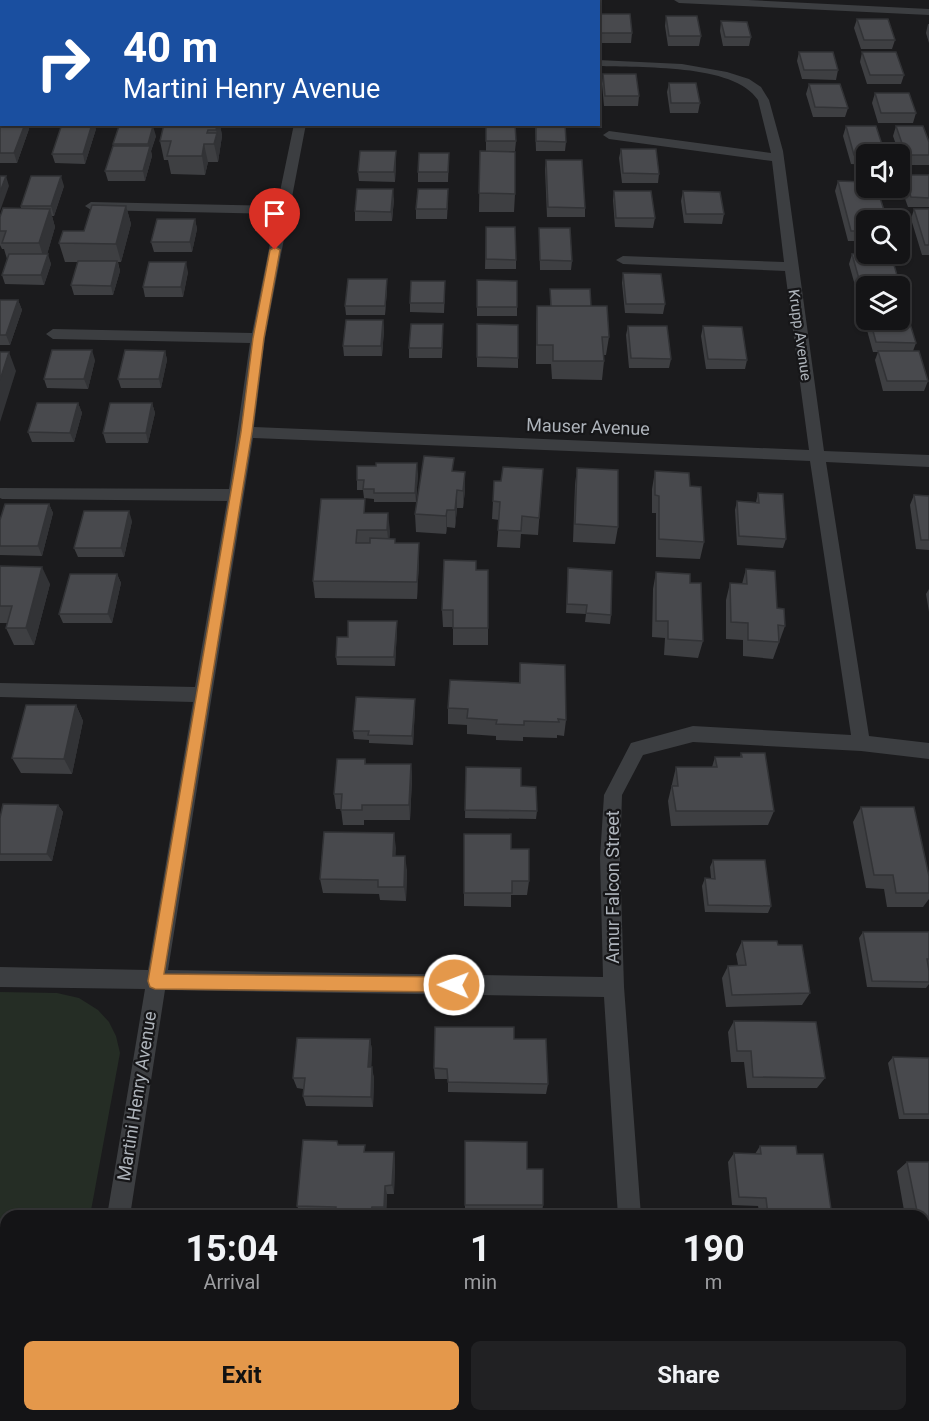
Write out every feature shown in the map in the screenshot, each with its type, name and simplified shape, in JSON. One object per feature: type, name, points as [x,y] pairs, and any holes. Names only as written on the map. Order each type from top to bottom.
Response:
[{"type":"street","points":[[679,0],[929,12]]},
{"type":"street","name":"Krupp Avenue","points":[[600,63],[686,69],[743,80],[763,99],[777,158],[790,267],[861,743]]},
{"type":"street","name":"Martini Henry Avenue","points":[[119,1210],[236,495],[258,338],[300,126]]},
{"type":"street","points":[[609,135],[777,158]]},
{"type":"street","points":[[91,206],[283,210]]},
{"type":"street","points":[[623,260],[790,267]]},
{"type":"street","points":[[53,334],[258,338]]},
{"type":"street","name":"Mauser Avenue","points":[[246,432],[929,461]]},
{"type":"street","points":[[2,493],[236,495]]},
{"type":"street","points":[[0,690],[204,695]]},
{"type":"street","name":"Amur Falcon Street","points":[[630,1210],[614,987],[610,858],[614,795],[637,749],[693,734],[861,743],[929,751]]},
{"type":"street","points":[[0,977],[614,987]]},
{"type":"shaded area","points":[[0,992],[57,993],[79,998],[98,1010],[109,1022],[116,1036],[120,1053],[91,1210],[0,1210]]},
{"type":"building","points":[[600,14],[630,14],[632,33],[600,33]]},
{"type":"building","points":[[666,16],[697,16],[701,36],[669,36]]},
{"type":"building","points":[[857,19],[888,19],[895,40],[864,40]]},
{"type":"building","points":[[721,21],[747,22],[751,37],[725,37]]},
{"type":"building","points":[[799,52],[833,52],[838,70],[804,70]]},
{"type":"building","points":[[862,52],[896,52],[904,75],[870,75]]},
{"type":"building","points":[[603,74],[636,74],[639,96],[605,96]]},
{"type":"building","points":[[669,83],[696,83],[700,103],[671,103]]},
{"type":"building","points":[[809,84],[840,84],[848,108],[815,107]]},
{"type":"building","points":[[875,93],[909,93],[916,113],[881,113]]},
{"type":"building","points":[[0,126],[24,126],[14,153],[0,153]]},
{"type":"building","points":[[61,126],[91,126],[83,154],[52,154]]},
{"type":"building","points":[[119,126],[153,126],[148,144],[113,144]]},
{"type":"building","points":[[164,126],[217,126],[216,130],[208,130],[207,133],[217,133],[214,144],[204,144],[202,156],[167,156],[171,141],[160,141]]},
{"type":"building","points":[[486,126],[515,126],[516,141],[486,141]]},
{"type":"building","points":[[536,126],[565,126],[566,142],[536,141]]},
{"type":"building","points":[[846,126],[876,126],[882,144],[856,144],[856,155],[854,155]]},
{"type":"building","points":[[896,126],[923,126],[929,142],[929,155],[910,155],[910,144],[902,144]]},
{"type":"building","points":[[113,146],[150,146],[143,171],[105,171]]},
{"type":"building","points":[[621,149],[656,149],[659,174],[623,173]]},
{"type":"building","points":[[360,151],[396,151],[394,172],[358,172]]},
{"type":"building","points":[[480,151],[515,152],[515,194],[479,193]]},
{"type":"building","points":[[419,153],[449,153],[448,172],[418,172]]},
{"type":"building","points":[[546,160],[582,160],[585,208],[548,207]]},
{"type":"building","points":[[910,175],[929,175],[929,198],[911,197]]},
{"type":"building","points":[[0,176],[6,176],[0,192]]},
{"type":"building","points":[[31,176],[61,176],[51,206],[21,206]]},
{"type":"building","points":[[838,181],[856,182],[856,198],[880,198],[884,210],[856,210],[856,231],[851,231]]},
{"type":"building","points":[[357,189],[393,189],[391,212],[355,211]]},
{"type":"building","points":[[418,189],[448,189],[447,209],[416,209]]},
{"type":"building","points":[[614,191],[651,191],[655,218],[616,218]]},
{"type":"building","points":[[683,191],[720,192],[724,214],[686,214]]},
{"type":"building","points":[[92,205],[126,206],[116,244],[59,243],[63,231],[84,231]]},
{"type":"building","points":[[3,208],[50,209],[39,243],[2,243],[6,231],[0,231],[0,217]]},
{"type":"building","points":[[914,209],[929,209],[929,245],[925,245]]},
{"type":"building","points":[[157,219],[195,219],[190,242],[151,242]]},
{"type":"building","points":[[486,227],[515,227],[516,260],[486,259]]},
{"type":"building","points":[[539,228],[570,228],[572,261],[540,260]]},
{"type":"building","points":[[9,254],[48,254],[41,275],[2,275]]},
{"type":"building","points":[[852,254],[856,254],[856,264],[894,264],[897,276],[858,276]]},
{"type":"building","points":[[78,261],[117,261],[111,286],[71,285]]},
{"type":"building","points":[[149,262],[186,262],[181,287],[143,287]]},
{"type":"building","points":[[623,273],[661,274],[665,304],[626,304]]},
{"type":"building","points":[[348,279],[387,279],[385,306],[345,306]]},
{"type":"building","points":[[477,280],[517,281],[517,307],[477,307]]},
{"type":"building","points":[[411,281],[445,281],[444,303],[410,303]]},
{"type":"building","points":[[550,289],[590,289],[591,306],[551,306]]},
{"type":"building","points":[[0,300],[18,300],[6,335],[0,335]]},
{"type":"building","points":[[537,306],[607,306],[609,337],[602,337],[604,361],[553,361],[553,345],[537,345]]},
{"type":"building","points":[[346,320],[383,320],[381,346],[343,346]]},
{"type":"building","points":[[411,324],[443,324],[442,348],[409,348]]},
{"type":"building","points":[[477,324],[518,325],[518,358],[477,357]]},
{"type":"building","points":[[910,324],[916,343],[876,342],[873,330],[910,330]]},
{"type":"building","points":[[628,326],[667,326],[671,359],[631,358]]},
{"type":"building","points":[[703,326],[742,327],[747,360],[708,359]]},
{"type":"building","points":[[52,350],[92,350],[84,379],[44,379]]},
{"type":"building","points":[[125,350],[165,351],[159,379],[118,379]]},
{"type":"building","points":[[878,351],[919,351],[928,381],[887,381]]},
{"type":"building","points":[[0,352],[9,352],[0,380]]},
{"type":"building","points":[[37,403],[78,403],[70,433],[28,432]]},
{"type":"building","points":[[110,403],[152,403],[146,433],[103,433]]},
{"type":"building","points":[[424,456],[454,458],[452,471],[465,472],[463,491],[457,490],[455,510],[447,510],[446,516],[415,514]]},
{"type":"building","points":[[376,463],[417,463],[415,493],[374,493],[374,489],[363,489],[364,480],[357,480],[357,466],[376,466]]},
{"type":"building","points":[[503,467],[543,469],[539,518],[522,516],[521,531],[498,530],[500,502],[493,501],[494,481],[501,481]]},
{"type":"building","points":[[577,468],[618,470],[618,527],[575,524]]},
{"type":"building","points":[[655,471],[689,473],[690,486],[701,487],[704,542],[659,539],[659,496],[655,495]]},
{"type":"building","points":[[758,493],[783,494],[786,539],[739,536],[737,501],[759,503]]},
{"type":"building","points":[[914,495],[929,496],[929,540],[921,540]]},
{"type":"building","points":[[321,499],[365,499],[364,513],[388,513],[387,530],[357,530],[356,543],[370,543],[370,538],[395,539],[395,543],[419,543],[417,582],[313,581]]},
{"type":"building","points":[[5,504],[49,504],[38,546],[0,546],[0,520]]},
{"type":"building","points":[[84,511],[129,511],[121,548],[74,548]]},
{"type":"building","points":[[444,560],[476,561],[476,570],[488,570],[488,628],[453,628],[453,610],[442,610]]},
{"type":"building","points":[[0,566],[42,567],[26,628],[6,628],[12,606],[0,606]]},
{"type":"building","points":[[568,568],[612,571],[611,615],[586,613],[587,605],[567,604]]},
{"type":"building","points":[[746,569],[775,571],[777,608],[784,609],[785,626],[778,625],[779,642],[748,640],[748,623],[731,622],[730,583],[747,584]]},
{"type":"building","points":[[656,572],[690,574],[690,583],[701,583],[703,641],[668,639],[668,621],[656,621]]},
{"type":"building","points":[[70,574],[117,574],[108,614],[59,614]]},
{"type":"building","points":[[348,621],[397,621],[394,657],[336,657],[337,637],[348,637]]},
{"type":"building","points":[[520,663],[565,665],[566,720],[558,719],[559,722],[524,721],[524,725],[496,724],[497,720],[467,718],[468,709],[448,708],[450,680],[520,683]]},
{"type":"building","points":[[356,697],[415,699],[412,736],[368,735],[369,731],[353,731]]},
{"type":"building","points":[[26,705],[76,705],[64,759],[12,758]]},
{"type":"building","points":[[741,753],[765,753],[774,811],[676,811],[672,786],[678,786],[676,767],[717,767],[715,757],[742,757]]},
{"type":"building","points":[[337,759],[365,759],[365,764],[411,764],[409,805],[362,805],[362,810],[341,810],[342,794],[334,794]]},
{"type":"building","points":[[466,767],[521,768],[521,786],[536,787],[537,811],[465,810]]},
{"type":"building","points":[[3,804],[58,805],[47,854],[0,854],[0,818]]},
{"type":"building","points":[[861,807],[914,807],[929,876],[929,893],[896,893],[893,875],[874,875]]},
{"type":"building","points":[[324,832],[394,833],[393,856],[405,856],[404,887],[378,887],[378,880],[320,879]]},
{"type":"building","points":[[464,834],[511,834],[511,849],[529,849],[529,881],[512,881],[512,893],[464,893]]},
{"type":"building","points":[[713,860],[765,860],[771,906],[708,905],[705,878],[715,879]]},
{"type":"building","points":[[863,932],[929,932],[929,959],[927,959],[929,982],[872,981]]},
{"type":"building","points":[[742,941],[777,941],[778,945],[802,945],[810,993],[732,995],[728,966],[746,965]]},
{"type":"building","points":[[734,1021],[816,1022],[825,1078],[753,1077],[751,1051],[737,1051]]},
{"type":"building","points":[[435,1027],[514,1027],[514,1039],[546,1039],[548,1084],[448,1082],[447,1069],[434,1068]]},
{"type":"building","points":[[297,1038],[370,1039],[368,1067],[372,1067],[371,1097],[303,1096],[305,1078],[293,1078]]},
{"type":"building","points":[[893,1057],[929,1058],[929,1114],[904,1114]]},
{"type":"building","points":[[303,1140],[337,1141],[338,1145],[365,1145],[364,1152],[394,1152],[392,1185],[385,1186],[384,1207],[372,1207],[371,1210],[336,1210],[336,1207],[297,1206]]},
{"type":"building","points":[[465,1141],[527,1142],[527,1169],[543,1169],[543,1205],[465,1205]]},
{"type":"building","points":[[760,1146],[796,1146],[797,1154],[823,1154],[831,1210],[767,1210],[766,1198],[739,1197],[734,1153],[761,1154]]},
{"type":"building","points":[[907,1162],[929,1162],[929,1210],[917,1210]]},
{"type":"route","points":[[275,250],[258,338],[246,432],[204,695],[155,981],[454,985]]}]
